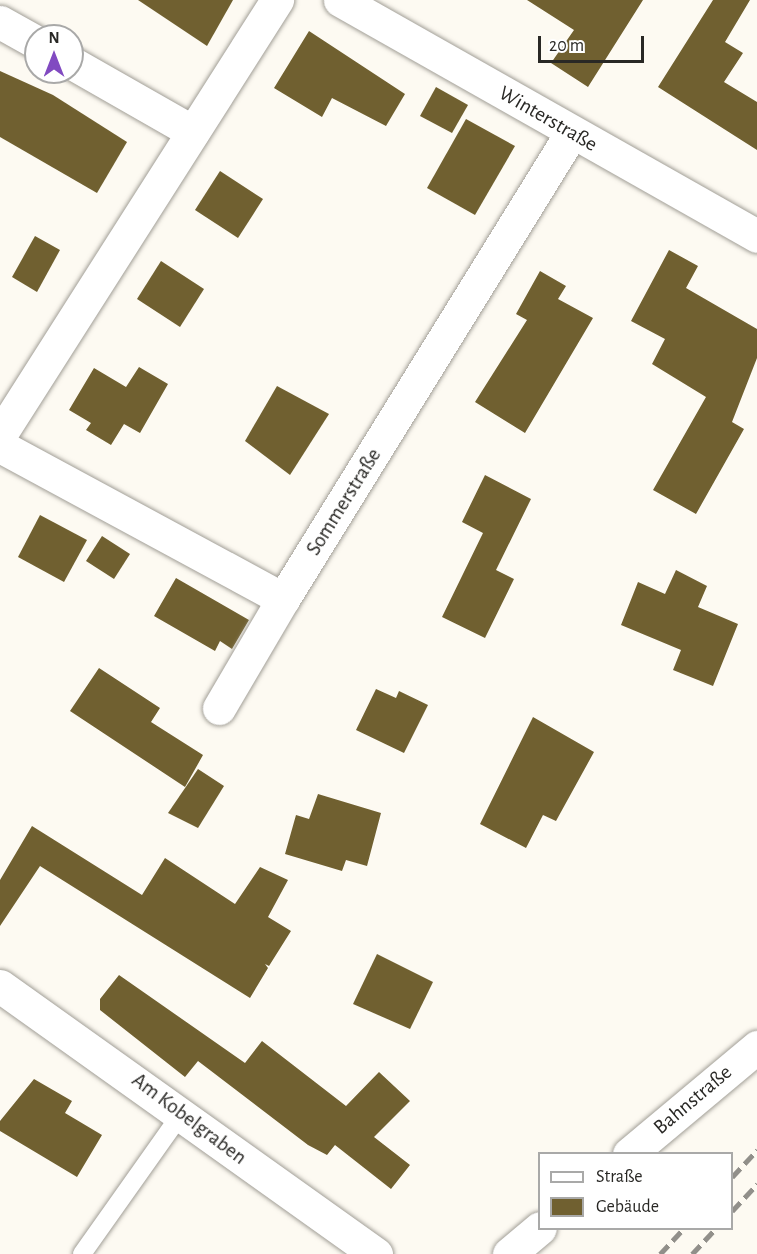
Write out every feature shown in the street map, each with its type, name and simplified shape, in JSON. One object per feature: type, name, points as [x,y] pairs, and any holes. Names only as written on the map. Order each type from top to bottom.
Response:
[{"type":"street","points":[[0,435],[277,0]]},
{"type":"street","name":"Winterstraße","points":[[340,0],[757,236]]},
{"type":"street","points":[[0,22],[24,35]]},
{"type":"street","points":[[84,70],[193,132]]},
{"type":"street","name":"Sommerstraße","points":[[219,708],[283,599],[572,132]]},
{"type":"street","points":[[0,446],[283,599]]},
{"type":"street","name":"Am Kobelgraben","points":[[0,986],[182,1113],[376,1254]]},
{"type":"street","name":"Bahnstraße","points":[[631,1152],[757,1047]]},
{"type":"street","points":[[509,1254],[538,1230]]},
{"type":"lane","points":[[82,1254],[182,1113]]},
{"type":"building","points":[[138,0],[233,0],[207,46]]},
{"type":"building","points":[[527,0],[643,0],[588,87],[551,63],[574,30]]},
{"type":"building","points":[[713,0],[750,0],[725,42],[743,53],[724,82],[757,102],[757,150],[658,87]]},
{"type":"building","points":[[309,31],[405,94],[386,126],[332,98],[322,117],[274,88]]},
{"type":"building","points":[[0,71],[24,82],[24,84],[53,95],[127,142],[97,193],[0,137]]},
{"type":"building","points":[[436,87],[468,105],[452,133],[420,116]]},
{"type":"building","points":[[466,119],[515,146],[475,215],[427,188]]},
{"type":"building","points":[[220,171],[263,199],[238,238],[195,210]]},
{"type":"building","points":[[35,236],[60,250],[37,292],[12,277]]},
{"type":"building","points":[[669,250],[698,266],[686,288],[757,329],[757,358],[732,422],[744,429],[696,514],[653,490],[706,397],[652,364],[665,339],[631,321]]},
{"type":"building","points":[[161,261],[204,289],[180,327],[137,299]]},
{"type":"building","points":[[540,271],[566,286],[558,299],[593,318],[525,433],[475,402],[527,320],[516,314]]},
{"type":"building","points":[[139,367],[168,384],[140,433],[124,424],[111,445],[86,430],[91,423],[69,410],[94,368],[126,387]]},
{"type":"building","points":[[277,386],[329,414],[290,475],[245,441]]},
{"type":"building","points":[[485,475],[531,499],[496,570],[514,579],[485,638],[442,617],[483,533],[462,522]]},
{"type":"building","points":[[40,515],[87,540],[64,582],[18,557]]},
{"type":"building","points":[[102,536],[130,554],[114,579],[86,561]]},
{"type":"building","points":[[676,570],[707,586],[698,607],[738,624],[713,686],[673,670],[681,650],[621,625],[638,582],[665,594]]},
{"type":"building","points":[[176,578],[249,620],[232,649],[220,641],[215,651],[154,616]]},
{"type":"building","points":[[99,668],[160,708],[151,722],[203,755],[185,787],[70,711]]},
{"type":"building","points":[[376,689],[396,698],[399,691],[428,705],[404,753],[356,730]]},
{"type":"building","points":[[533,717],[594,752],[556,821],[543,815],[526,848],[480,824]]},
{"type":"building","points":[[198,769],[224,786],[198,828],[168,813]]},
{"type":"building","points":[[318,794],[381,813],[367,866],[346,860],[342,871],[285,854],[296,815],[309,819]]},
{"type":"building","points":[[32,826],[142,895],[165,858],[235,904],[260,867],[288,880],[268,917],[291,931],[269,966],[265,964],[268,968],[250,998],[40,866],[0,926],[0,880]]},
{"type":"building","points":[[377,954],[433,982],[410,1029],[353,1004]]},
{"type":"building","points":[[119,975],[245,1063],[262,1041],[346,1106],[379,1072],[410,1101],[374,1137],[410,1165],[391,1189],[335,1145],[327,1155],[308,1145],[198,1061],[185,1077],[100,1010],[100,999]]},
{"type":"building","points":[[34,1079],[72,1101],[65,1113],[102,1135],[77,1177],[0,1131],[0,1121]]},
{"type":"railway","points":[[733,1176],[757,1150]]},
{"type":"railway","points":[[733,1210],[757,1184]]},
{"type":"railway","points":[[660,1254],[682,1230]]},
{"type":"railway","points":[[692,1254],[714,1230]]}]
